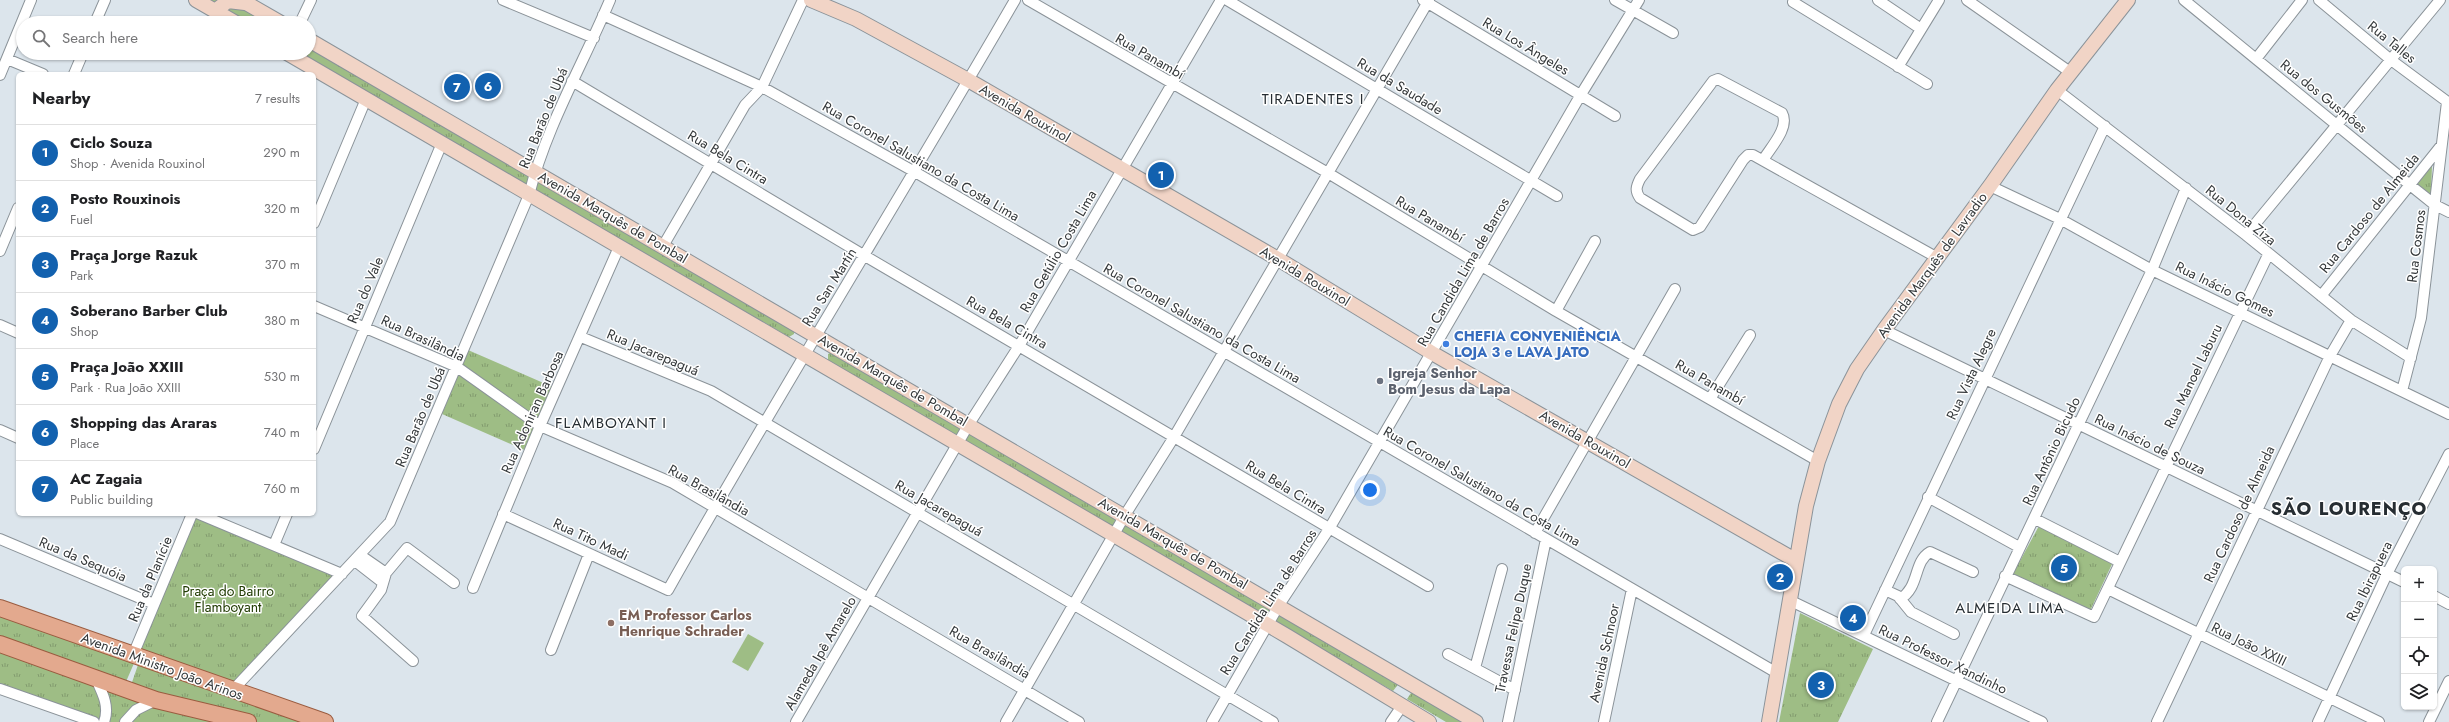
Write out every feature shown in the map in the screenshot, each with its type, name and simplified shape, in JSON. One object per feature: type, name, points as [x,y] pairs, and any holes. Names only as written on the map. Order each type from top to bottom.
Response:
[{"type":"main road","name":"Avenida Rouxinol","points":[[811,0],[856,19],[968,80],[1278,259],[1432,353],[1796,560]]},
{"type":"main road","name":"Avenida Marquês de Lavradio","points":[[1769,722],[1796,560],[1818,461],[1839,404],[1857,369],[1936,257],[1990,186],[2070,72],[2128,0]]},
{"type":"main road","points":[[206,4],[228,1],[243,1],[268,16]]},
{"type":"main road","points":[[206,4],[225,16]]},
{"type":"main road","name":"Avenida Marquês de Pombal","points":[[316,44],[1144,526],[1476,722]]},
{"type":"main road","name":"Avenida Marquês de Pombal","points":[[299,60],[1287,636],[1429,722]]},
{"type":"main road","points":[[362,97],[352,87],[354,79],[360,74],[369,74]]},
{"type":"main road","points":[[381,108],[390,109],[397,104],[398,95],[393,88]]},
{"type":"main road","points":[[516,187],[531,169]]},
{"type":"main road","points":[[546,204],[548,196],[557,184]]},
{"type":"main road","points":[[798,351],[802,337],[810,332]]},
{"type":"main road","points":[[821,364],[826,352],[834,346]]},
{"type":"main road","points":[[952,441],[953,432],[964,421]]},
{"type":"main road","points":[[977,456],[981,441],[987,435]]},
{"type":"main road","points":[[1109,532],[1114,518],[1120,513]]},
{"type":"main road","points":[[1134,547],[1138,533],[1144,526]]},
{"type":"main road","points":[[1262,622],[1264,612],[1274,602]]},
{"type":"main road","name":"Avenida Ministro João Arinos","points":[[0,608],[232,691],[325,722]]},
{"type":"main road","points":[[1287,636],[1292,623],[1299,617]]},
{"type":"main road","name":"Avenida Ministro João Arinos","points":[[0,644],[156,700],[248,722]]},
{"type":"street","points":[[24,16],[31,0]]},
{"type":"street","points":[[99,16],[105,0]]},
{"type":"street","points":[[303,16],[311,0]]},
{"type":"street","points":[[503,0],[594,38]]},
{"type":"street","name":"Rua Barão de Ubá","points":[[232,691],[390,522],[529,195],[531,169],[594,38],[610,0]]},
{"type":"street","points":[[663,246],[745,104],[762,87],[803,0]]},
{"type":"street","name":"Rua San Martín","points":[[810,332],[865,256],[1015,0]]},
{"type":"street","name":"Rua Panambí","points":[[1028,0],[1171,84],[1328,173],[1556,311],[1818,461]]},
{"type":"street","name":"Rua Getúlio Costa Lima","points":[[964,421],[1019,346],[1221,0]]},
{"type":"street","name":"Rua da Saudade","points":[[1227,0],[1557,196]]},
{"type":"street","points":[[1615,0],[1673,33]]},
{"type":"street","name":"Rua Candida Lima de Barros","points":[[1274,602],[1329,529],[1580,96],[1634,11],[1639,0]]},
{"type":"street","points":[[1878,0],[1921,29]]},
{"type":"street","points":[[1898,66],[1939,0]]},
{"type":"street","points":[[1967,0],[2070,72]]},
{"type":"street","name":"Rua dos Gusmões","points":[[2184,0],[2410,185],[2435,205],[2449,212]]},
{"type":"street","points":[[2256,59],[2302,0]]},
{"type":"street","name":"Rua Talles","points":[[2319,0],[2391,60],[2448,102]]},
{"type":"street","points":[[2246,235],[2440,0]]},
{"type":"street","points":[[1120,513],[1174,437],[1328,173],[1426,1]]},
{"type":"street","name":"Rua Los Ângeles","points":[[1426,1],[1615,116]]},
{"type":"street","points":[[1793,2],[1927,84]]},
{"type":"street","name":"Rua Coronel Salustiano da Costa Lima","points":[[603,15],[762,87],[915,172],[1777,673]]},
{"type":"street","points":[[0,75],[16,37]]},
{"type":"street","points":[[7,59],[38,72]]},
{"type":"street","points":[[75,72],[80,60]]},
{"type":"street","points":[[1764,160],[1784,125],[1785,119],[1782,112],[1718,79],[1713,81],[1640,179],[1636,186],[1637,194],[1640,198],[1693,230],[1700,227],[1742,160],[1748,155],[1753,154],[1936,257]]},
{"type":"street","name":"Rua Bela Cintra","points":[[572,81],[712,163],[865,256],[1428,586]]},
{"type":"street","name":"Rua Dona Ziza","points":[[2057,90],[2246,235],[2268,255],[2350,320],[2411,358]]},
{"type":"street","points":[[316,218],[362,97]]},
{"type":"street","name":"Rua Cosmos","points":[[2402,391],[2421,318],[2435,205],[2440,147],[2448,102]]},
{"type":"street","name":"Rua Vista Alegre","points":[[1864,635],[1928,496],[2105,126]]},
{"type":"street","name":"Rua do Vale","points":[[316,443],[442,143]]},
{"type":"street","name":"Rua Cardoso de Almeida","points":[[2321,296],[2440,147]]},
{"type":"street","name":"Rua Inácio Gomes","points":[[1990,186],[2060,219],[2152,270],[2240,311],[2449,414]]},
{"type":"street","name":"Rua Antônio Bicudo","points":[[1937,722],[2005,576],[2035,519],[2077,425],[2152,270],[2186,188]]},
{"type":"street","points":[[0,251],[16,213]]},
{"type":"street","points":[[1556,311],[1595,241]]},
{"type":"street","name":"Rua Adoniran Barbosa","points":[[472,588],[540,426],[619,247]]},
{"type":"street","name":"Rua Manoel Laburu","points":[[2005,576],[2094,617],[2165,466],[2268,255]]},
{"type":"street","points":[[1535,533],[1675,289]]},
{"type":"street","name":"Rua Brasilândia","points":[[316,307],[456,367],[540,426],[673,483],[1079,722]]},
{"type":"street","name":"Rua Cardoso de Almeida","points":[[2157,722],[2330,356],[2350,320]]},
{"type":"street","points":[[0,325],[16,332]]},
{"type":"street","name":"Rua Inácio de Souza","points":[[1884,330],[2077,425],[2401,580]]},
{"type":"street","points":[[1710,399],[1750,335]]},
{"type":"street","name":"Rua Jacarepaguá","points":[[580,337],[711,391],[1273,722]]},
{"type":"street","points":[[714,508],[764,422],[798,351]]},
{"type":"street","points":[[0,430],[16,437]]},
{"type":"street","points":[[868,598],[918,512],[952,441]]},
{"type":"street","name":"Rua Ibirapuera","points":[[2318,722],[2388,574],[2449,454]]},
{"type":"street","points":[[1928,496],[2019,547]]},
{"type":"street","name":"Rua Tito Madi","points":[[503,514],[668,590],[714,508]]},
{"type":"street","name":"Rua da Planície","points":[[133,655],[191,516]]},
{"type":"street","points":[[204,516],[342,574]]},
{"type":"street","points":[[274,545],[286,516]]},
{"type":"street","points":[[2035,519],[2120,562]]},
{"type":"street","points":[[1006,722],[1073,604],[1109,532]]},
{"type":"street","name":"Rua da Sequóia","points":[[0,539],[154,604]]},
{"type":"street","name":"Travessa Felipe Duque","points":[[1508,722],[1546,539]]},
{"type":"street","points":[[413,661],[362,616],[381,590],[384,578],[407,548],[454,583]]},
{"type":"street","points":[[1900,599],[1911,590],[1922,560],[1930,552],[1973,572]]},
{"type":"street","points":[[551,650],[589,554]]},
{"type":"street","points":[[357,558],[384,578]]},
{"type":"street","points":[[1475,668],[1502,569]]},
{"type":"street","name":"Avenida Schnoor","points":[[1604,722],[1632,589]]},
{"type":"street","name":"Rua João XXIII","points":[[2108,589],[2198,635],[2379,722]]},
{"type":"street","points":[[1885,590],[1900,599],[1911,612],[1954,634]]},
{"type":"street","name":"Alameda Ipê Amarelo","points":[[796,722],[868,598]]},
{"type":"street","points":[[2437,598],[2449,604]]},
{"type":"street","name":"Rua Professor Xandinho","points":[[1789,600],[2042,722]]},
{"type":"street","name":"Rua Candida Lima de Barros","points":[[1212,722],[1262,622]]},
{"type":"street","points":[[1448,654],[1515,690]]},
{"type":"street","points":[[95,677],[105,698],[106,715],[104,722]]},
{"type":"street","points":[[2429,722],[2449,681]]},
{"type":"street","points":[[0,689],[69,718],[94,722]]},
{"type":"street","points":[[125,722],[136,710],[156,700]]},
{"type":"street","points":[[1391,722],[1402,706]]},
{"type":"green space","points":[[209,0],[232,0],[259,16],[236,16]]},
{"type":"green space","points":[[316,49],[794,328],[794,334],[789,337],[312,60],[316,60]]},
{"type":"green space","points":[[2432,165],[2431,196],[2415,184]]},
{"type":"green space","points":[[468,350],[555,388],[529,452],[442,414]]},
{"type":"green space","points":[[834,351],[1400,682],[1393,691],[828,360],[828,354]]},
{"type":"green space","name":"Praça do Bairro Flamboyant","points":[[191,516],[197,516],[342,574],[232,691],[133,655]]},
{"type":"green space","points":[[2040,524],[2113,562],[2090,611],[2013,574]]},
{"type":"green space","points":[[0,613],[135,661],[125,684],[0,638]]},
{"type":"green space","points":[[1800,613],[1873,649],[1838,722],[1779,722]]},
{"type":"green space","points":[[748,634],[764,643],[748,671],[732,662]]},
{"type":"green space","points":[[0,649],[231,722],[104,722],[0,684]]},
{"type":"green space","points":[[140,659],[302,722],[251,722],[130,688]]},
{"type":"green space","points":[[1413,690],[1468,722],[1446,722],[1407,699]]},
{"type":"place","name":"Shopping das Araras","points":[[488,86]]},
{"type":"place","name":"AC Zagaia","points":[[457,87]]},
{"type":"place","name":"Ciclo Souza","points":[[1161,175]]},
{"type":"place","name":"CHEFIA CONVENIÊNCIA LOJA 3 e LAVA JATO","points":[[1446,344]]},
{"type":"place","name":"Igreja Senhor Bom Jesus da Lapa","points":[[1380,381]]},
{"type":"place","name":"Praça João XXIII","points":[[2064,568]]},
{"type":"place","name":"Posto Rouxinois","points":[[1780,577]]},
{"type":"place","name":"Soberano Barber Club","points":[[1853,618]]},
{"type":"place","name":"EM Professor Carlos Henrique Schrader","points":[[611,623]]},
{"type":"place","name":"Praça Jorge Razuk","points":[[1821,685]]},
{"type":"district","name":"TIRADENTES I","points":[[1313,99]]},
{"type":"district","name":"FLAMBOYANT I","points":[[611,423]]},
{"type":"district","name":"SÃO LOURENÇO","points":[[2349,509]]},
{"type":"district","name":"ALMEIDA LIMA","points":[[2010,608]]}]
